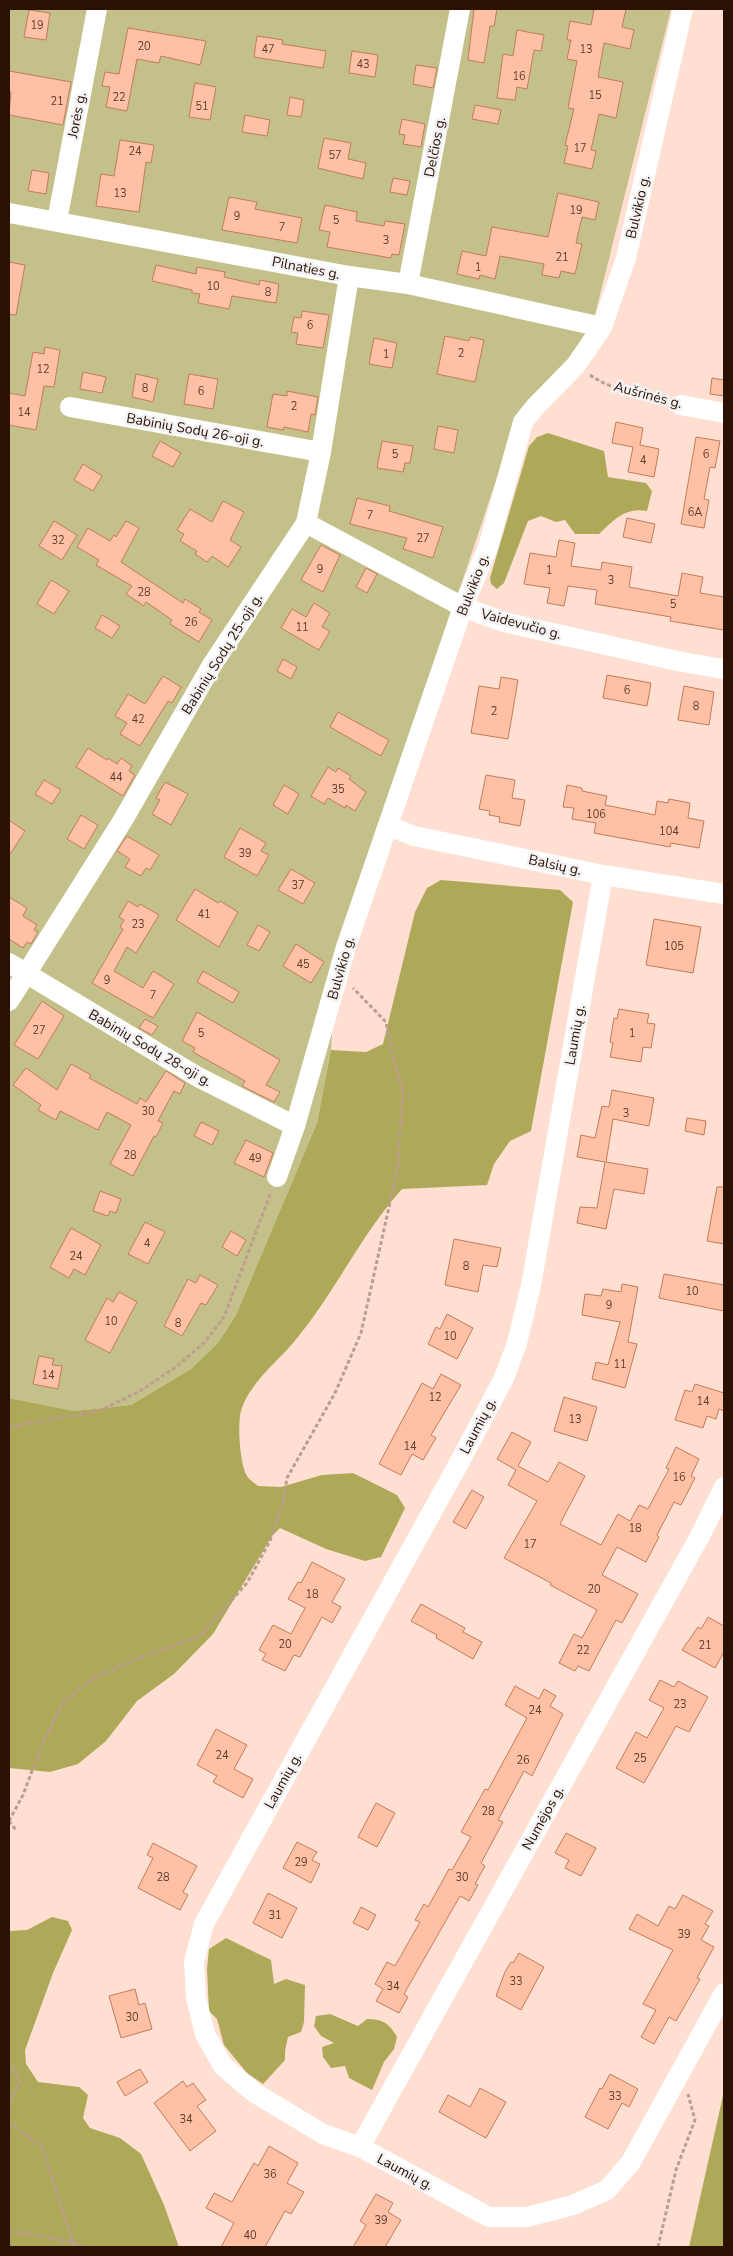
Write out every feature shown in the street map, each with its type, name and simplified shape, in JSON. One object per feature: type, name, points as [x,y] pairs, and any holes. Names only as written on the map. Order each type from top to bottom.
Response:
[{"type":"street","name":"Jorės g.","points":[[57,221],[97,9]]},
{"type":"street","name":"Delčios g.","points":[[408,284],[460,9]]},
{"type":"street","name":"Bulvikio g.","points":[[276,1177],[295,1126],[346,947],[463,607],[488,547],[523,422],[534,407],[576,365],[602,327],[626,258],[682,9]]},
{"type":"street","name":"Pilnaties g.","points":[[9,213],[349,276],[408,284],[602,327]]},
{"type":"street","name":"Babinių Sodų 25-oji g.","points":[[9,1001],[123,820],[212,666],[306,523],[321,452],[349,276]]},
{"type":"street","name":"Aušrinės g.","points":[[681,405],[724,413]]},
{"type":"street","name":"Babinių Sodų 26-oji g.","points":[[70,407],[321,452]]},
{"type":"street","name":"Vaidevučio g.","points":[[306,523],[463,607],[504,622],[682,662],[724,668]]},
{"type":"street","name":"Balsių g.","points":[[389,826],[414,836],[603,875],[724,894]]},
{"type":"street","name":"Laumių g.","points":[[603,875],[531,1285],[517,1343],[507,1369],[454,1472],[204,1924],[194,1962],[196,1998],[205,2034],[223,2066],[254,2093],[323,2134],[360,2147],[489,2216],[527,2217],[573,2205],[607,2190],[632,2162],[724,1993]]},
{"type":"street","name":"Babinių Sodų 28-oji g.","points":[[9,963],[198,1077],[295,1126]]},
{"type":"street","name":"Numėjos g.","points":[[360,2147],[700,1536],[724,1487]]},
{"type":"path","name":"Aušrinės g.","points":[[576,365],[609,385],[631,393],[681,405]]},
{"type":"path","points":[[16,1830],[9,1821],[23,1795],[43,1742],[63,1702],[96,1677],[141,1657],[200,1636],[247,1583],[270,1541],[283,1502],[287,1478],[335,1393],[361,1333],[397,1171],[403,1092],[386,1022],[339,973]]},
{"type":"path","points":[[9,1427],[99,1411],[162,1377],[205,1342],[224,1317],[276,1177]]},
{"type":"path","points":[[9,2063],[20,2081],[9,2105]]},
{"type":"path","points":[[658,2247],[676,2170],[695,2120],[682,2071]]},
{"type":"path","points":[[9,2122],[42,2147],[74,2247]]},
{"type":"path","points":[[9,2232],[73,2242],[83,2247]]},
{"type":"shaded area","points":[[9,9],[671,9],[590,335],[515,424],[337,954],[331,1050],[317,1123],[236,1315],[218,1343],[191,1369],[131,1405],[74,1411],[9,1398]]},
{"type":"shaded area","points":[[548,433],[604,451],[608,477],[646,483],[652,491],[647,511],[639,510],[626,513],[599,534],[575,534],[565,520],[556,522],[541,516],[528,521],[504,583],[497,589],[491,584],[490,578],[529,446],[537,437]]},
{"type":"shaded area","points":[[441,880],[560,890],[573,902],[531,1131],[510,1141],[494,1164],[487,1185],[402,1189],[371,1229],[301,1333],[251,1390],[242,1407],[239,1422],[240,1447],[245,1471],[248,1477],[258,1486],[281,1487],[322,1475],[353,1473],[397,1495],[405,1508],[381,1557],[365,1561],[326,1549],[280,1528],[272,1536],[213,1634],[174,1674],[137,1701],[106,1741],[78,1764],[50,1772],[9,1768],[9,1398],[74,1411],[131,1405],[191,1369],[218,1343],[236,1315],[317,1123],[331,1050],[366,1052],[383,1044],[415,912],[427,888]]},
{"type":"shaded area","points":[[52,1917],[68,1921],[72,1930],[53,1973],[25,2050],[26,2064],[38,2082],[79,2087],[88,2095],[83,2118],[90,2128],[120,2138],[141,2154],[164,2205],[179,2247],[9,2247],[9,1931],[27,1930]]},
{"type":"shaded area","points":[[226,1938],[271,1960],[274,1984],[286,1979],[305,1985],[304,2022],[301,2032],[288,2037],[285,2060],[263,2084],[247,2073],[224,2045],[217,2019],[209,2011],[207,1969],[209,1949]]},
{"type":"shaded area","points":[[330,2014],[358,2026],[367,2019],[381,2021],[391,2028],[397,2037],[394,2049],[384,2062],[372,2090],[349,2078],[345,2066],[331,2068],[323,2057],[322,2047],[334,2043],[321,2036],[314,2026],[316,2016]]},
{"type":"shaded area","points":[[724,2091],[724,2247],[689,2247]]},
{"type":"building","points":[[474,9],[497,9],[494,26],[490,26],[484,63],[468,60]]},
{"type":"building","points":[[594,9],[626,9],[622,27],[634,30],[630,49],[604,43],[598,77],[623,82],[616,118],[599,114],[591,150],[596,151],[592,169],[564,163],[568,146],[565,145],[574,109],[568,108],[577,61],[567,59],[571,40],[567,40],[570,21],[591,25]]},
{"type":"building","points":[[29,10],[50,13],[46,40],[24,37]]},
{"type":"building","points":[[128,28],[206,41],[200,65],[161,56],[159,63],[137,59],[127,111],[106,107],[110,87],[102,86],[105,72],[119,74]]},
{"type":"building","points":[[517,30],[544,35],[541,51],[534,50],[527,89],[517,87],[515,100],[497,98],[503,54],[513,56]]},
{"type":"building","points":[[257,36],[283,40],[282,44],[326,51],[323,68],[254,57]]},
{"type":"building","points":[[352,51],[378,55],[375,77],[349,73]]},
{"type":"building","points":[[416,65],[437,68],[433,88],[413,84]]},
{"type":"building","points":[[9,71],[71,82],[63,125],[9,115],[11,92],[9,92]]},
{"type":"building","points":[[195,83],[216,87],[210,120],[189,117]]},
{"type":"building","points":[[290,97],[304,100],[301,117],[287,115]]},
{"type":"building","points":[[475,105],[501,110],[498,124],[472,119]]},
{"type":"building","points":[[245,115],[270,120],[267,136],[242,132]]},
{"type":"building","points":[[402,119],[425,124],[421,147],[403,144],[405,135],[399,134]]},
{"type":"building","points":[[324,138],[351,143],[348,159],[366,163],[363,179],[318,168]]},
{"type":"building","points":[[120,140],[154,145],[151,163],[146,162],[139,212],[96,206],[101,174],[114,176]]},
{"type":"building","points":[[32,170],[49,173],[46,194],[28,191]]},
{"type":"building","points":[[393,178],[410,181],[407,195],[390,192]]},
{"type":"building","points":[[558,193],[599,202],[595,220],[582,217],[576,243],[582,244],[575,274],[561,271],[559,278],[542,275],[544,264],[500,256],[495,279],[480,275],[479,279],[457,274],[462,251],[486,256],[492,227],[548,237]]},
{"type":"building","points":[[229,197],[257,202],[255,209],[302,218],[297,243],[222,230]]},
{"type":"building","points":[[325,205],[357,212],[356,221],[384,226],[385,221],[405,224],[399,255],[392,254],[391,258],[327,247],[330,232],[319,230]]},
{"type":"building","points":[[9,262],[25,265],[16,315],[9,314]]},
{"type":"building","points":[[156,265],[196,274],[197,267],[225,272],[224,277],[259,285],[260,280],[279,284],[276,303],[232,296],[229,309],[198,303],[200,294],[192,293],[192,290],[152,281]]},
{"type":"building","points":[[302,311],[329,315],[323,348],[296,344],[298,333],[291,332],[294,317],[301,318]]},
{"type":"building","points":[[445,336],[469,341],[470,337],[484,340],[475,382],[437,374]]},
{"type":"building","points":[[374,338],[397,343],[392,368],[369,364]]},
{"type":"building","points":[[45,347],[60,350],[54,387],[44,386],[36,430],[9,425],[9,393],[25,396],[33,352],[44,354]]},
{"type":"building","points":[[83,372],[106,377],[102,393],[80,389]]},
{"type":"building","points":[[136,374],[158,379],[153,402],[132,397]]},
{"type":"building","points":[[189,374],[218,379],[213,409],[184,404]]},
{"type":"building","points":[[712,378],[724,380],[724,396],[710,394]]},
{"type":"building","points":[[287,391],[318,397],[315,415],[311,414],[308,432],[284,427],[283,430],[267,427],[273,394],[287,396]]},
{"type":"building","points":[[616,422],[643,428],[640,445],[659,449],[654,477],[628,472],[633,447],[612,443]]},
{"type":"building","points":[[438,426],[458,430],[454,453],[434,449]]},
{"type":"building","points":[[696,437],[720,441],[715,468],[710,467],[704,499],[709,500],[704,528],[681,524]]},
{"type":"building","points":[[160,441],[181,453],[173,467],[152,456]]},
{"type":"building","points":[[382,441],[413,446],[410,463],[405,463],[403,472],[377,468]]},
{"type":"building","points":[[83,464],[102,476],[93,491],[74,480]]},
{"type":"building","points":[[357,498],[390,506],[389,511],[443,527],[433,558],[403,549],[407,538],[350,524]]},
{"type":"building","points":[[223,501],[244,512],[230,540],[241,547],[228,567],[212,556],[207,562],[195,554],[197,551],[180,541],[184,534],[177,530],[190,509],[212,522]]},
{"type":"building","points":[[627,518],[655,524],[651,543],[623,537]]},
{"type":"building","points":[[54,521],[77,535],[62,560],[39,546]]},
{"type":"building","points":[[126,521],[139,528],[121,562],[183,603],[185,599],[201,609],[199,612],[212,620],[199,642],[170,624],[172,620],[146,602],[144,606],[126,594],[132,586],[96,565],[99,560],[77,547],[88,528],[110,541],[114,535],[116,537]]},
{"type":"building","points":[[559,540],[575,543],[571,566],[601,570],[602,562],[632,567],[629,587],[678,596],[682,573],[703,577],[700,593],[724,597],[724,630],[670,621],[671,617],[595,604],[597,590],[568,586],[564,606],[547,603],[550,588],[524,584],[530,553],[556,557]]},
{"type":"building","points":[[321,545],[340,555],[323,592],[301,580]]},
{"type":"building","points":[[366,568],[377,574],[367,593],[356,587]]},
{"type":"building","points":[[51,580],[69,591],[54,614],[37,604]]},
{"type":"building","points":[[314,603],[330,613],[322,627],[330,631],[319,650],[281,628],[292,609],[306,617]]},
{"type":"building","points":[[102,615],[120,626],[112,638],[95,628]]},
{"type":"building","points":[[283,659],[297,667],[291,679],[277,671]]},
{"type":"building","points":[[607,675],[651,683],[647,706],[603,698]]},
{"type":"building","points":[[163,676],[181,687],[172,703],[168,701],[140,746],[120,734],[127,723],[115,716],[128,694],[145,704]]},
{"type":"building","points":[[501,677],[518,680],[508,739],[471,733],[479,686],[499,689]]},
{"type":"building","points":[[684,686],[714,692],[709,725],[678,720]]},
{"type":"building","points":[[338,712],[389,740],[381,756],[330,727]]},
{"type":"building","points":[[88,748],[107,760],[108,758],[117,764],[121,758],[132,766],[129,771],[135,775],[123,796],[76,767]]},
{"type":"building","points":[[328,767],[336,772],[338,768],[351,776],[349,779],[366,792],[355,811],[346,805],[345,808],[328,798],[324,804],[311,796]]},
{"type":"building","points":[[486,775],[515,780],[512,798],[525,800],[520,826],[499,822],[500,817],[489,815],[490,811],[479,809]]},
{"type":"building","points":[[44,780],[61,790],[52,804],[35,794]]},
{"type":"building","points":[[165,782],[188,794],[171,825],[152,814],[160,800],[156,798]]},
{"type":"building","points":[[284,785],[299,794],[288,814],[273,805]]},
{"type":"building","points":[[567,785],[582,788],[582,791],[607,796],[605,805],[655,815],[657,801],[668,803],[669,799],[690,803],[688,818],[704,821],[699,848],[671,843],[670,847],[594,833],[596,823],[572,819],[574,808],[563,807]]},
{"type":"building","points":[[81,815],[98,825],[84,849],[67,839]]},
{"type":"building","points":[[9,820],[25,831],[9,856]]},
{"type":"building","points":[[240,828],[266,843],[261,851],[269,855],[257,876],[224,857]]},
{"type":"building","points":[[127,836],[159,855],[150,870],[146,868],[141,876],[125,867],[130,859],[117,851]]},
{"type":"building","points":[[291,869],[315,883],[303,904],[278,890]]},
{"type":"building","points":[[195,889],[238,912],[219,947],[176,920]]},
{"type":"building","points":[[9,897],[27,908],[23,916],[37,925],[34,930],[38,932],[31,944],[27,942],[23,948],[9,939]]},
{"type":"building","points":[[128,901],[138,907],[140,904],[159,915],[136,953],[127,947],[114,971],[143,988],[153,971],[174,984],[153,1018],[92,983],[123,929],[120,927],[124,920],[119,917]]},
{"type":"building","points":[[654,919],[701,927],[693,973],[646,965]]},
{"type":"building","points":[[258,925],[270,932],[259,951],[247,945]]},
{"type":"building","points":[[296,944],[324,962],[311,983],[283,966]]},
{"type":"building","points":[[203,971],[239,992],[233,1003],[197,982]]},
{"type":"building","points":[[42,1001],[64,1016],[38,1059],[14,1045]]},
{"type":"building","points":[[619,1009],[649,1014],[647,1023],[655,1024],[651,1048],[643,1047],[641,1062],[610,1057],[613,1043],[610,1042],[614,1018],[617,1019]]},
{"type":"building","points":[[197,1012],[280,1060],[266,1085],[280,1092],[274,1102],[242,1086],[245,1081],[193,1052],[195,1048],[182,1041]]},
{"type":"building","points":[[145,1019],[158,1026],[152,1035],[139,1028]]},
{"type":"building","points":[[71,1064],[91,1075],[89,1078],[137,1104],[140,1098],[146,1102],[166,1071],[185,1083],[180,1094],[174,1091],[158,1121],[163,1123],[133,1176],[110,1164],[131,1125],[107,1112],[98,1130],[60,1111],[56,1120],[38,1110],[41,1105],[13,1085],[26,1068],[57,1090]]},
{"type":"building","points":[[612,1090],[654,1098],[649,1126],[613,1119],[606,1162],[648,1169],[644,1194],[614,1189],[606,1229],[577,1223],[580,1207],[597,1208],[605,1162],[577,1157],[581,1135],[595,1138],[602,1106],[609,1107]]},
{"type":"building","points":[[687,1118],[706,1121],[704,1135],[685,1131]]},
{"type":"building","points":[[201,1122],[219,1131],[212,1145],[194,1136]]},
{"type":"building","points":[[246,1140],[273,1153],[264,1177],[234,1163]]},
{"type":"building","points":[[717,1187],[724,1187],[724,1244],[707,1241]]},
{"type":"building","points":[[100,1191],[121,1199],[116,1213],[110,1211],[108,1216],[93,1211]]},
{"type":"building","points":[[145,1222],[165,1232],[148,1264],[128,1254]]},
{"type":"building","points":[[71,1228],[101,1245],[85,1275],[74,1269],[69,1278],[50,1267]]},
{"type":"building","points":[[231,1231],[246,1240],[237,1256],[222,1247]]},
{"type":"building","points":[[454,1239],[501,1248],[497,1267],[483,1265],[478,1292],[445,1285]]},
{"type":"building","points":[[664,1274],[724,1285],[724,1311],[659,1298]]},
{"type":"building","points":[[200,1275],[218,1285],[206,1305],[201,1303],[182,1336],[164,1326],[188,1279],[196,1283]]},
{"type":"building","points":[[622,1284],[638,1287],[628,1342],[637,1344],[625,1388],[592,1379],[596,1362],[608,1365],[620,1322],[582,1315],[585,1294],[601,1296],[603,1289],[621,1292]]},
{"type":"building","points":[[119,1292],[137,1302],[110,1353],[85,1340],[107,1298],[113,1302]]},
{"type":"building","points":[[447,1314],[473,1328],[457,1359],[428,1344],[436,1327],[440,1329]]},
{"type":"building","points":[[39,1356],[54,1359],[52,1365],[62,1366],[58,1389],[33,1384]]},
{"type":"building","points":[[441,1374],[461,1385],[431,1435],[436,1438],[423,1460],[412,1454],[401,1475],[379,1464],[422,1383],[433,1389]]},
{"type":"building","points":[[695,1384],[724,1393],[724,1411],[719,1409],[716,1419],[707,1416],[703,1428],[675,1420],[685,1390],[692,1392]]},
{"type":"building","points":[[564,1397],[597,1407],[587,1441],[554,1431]]},
{"type":"building","points":[[512,1432],[531,1442],[518,1466],[548,1482],[559,1462],[585,1476],[560,1524],[601,1545],[618,1514],[630,1521],[639,1505],[648,1509],[669,1469],[666,1468],[676,1447],[699,1459],[691,1476],[695,1478],[681,1505],[674,1502],[646,1562],[617,1547],[602,1575],[638,1594],[622,1623],[616,1620],[589,1671],[578,1666],[575,1671],[559,1663],[574,1634],[582,1638],[597,1610],[504,1558],[537,1501],[508,1485],[516,1470],[497,1459]]},
{"type":"building","points":[[472,1490],[484,1497],[466,1529],[453,1522]]},
{"type":"building","points":[[312,1562],[345,1579],[332,1602],[341,1607],[332,1623],[322,1617],[300,1657],[294,1655],[285,1671],[262,1660],[266,1654],[259,1650],[273,1625],[291,1634],[305,1608],[288,1599],[298,1582],[301,1583]]},
{"type":"building","points":[[421,1604],[465,1628],[463,1632],[482,1642],[473,1659],[436,1638],[437,1635],[411,1621]]},
{"type":"building","points":[[708,1617],[724,1626],[724,1652],[715,1668],[682,1650],[698,1627],[701,1629]]},
{"type":"building","points":[[660,1680],[674,1687],[678,1681],[708,1697],[689,1732],[676,1726],[644,1783],[616,1768],[636,1732],[647,1738],[664,1708],[649,1700]]},
{"type":"building","points":[[515,1686],[539,1699],[544,1689],[556,1696],[550,1706],[563,1714],[532,1776],[524,1771],[498,1820],[503,1822],[481,1863],[485,1866],[475,1884],[478,1885],[469,1901],[460,1896],[404,1994],[408,1997],[399,2013],[376,2001],[383,1989],[375,1984],[387,1962],[395,1966],[420,1922],[415,1920],[424,1904],[428,1907],[449,1869],[452,1870],[471,1837],[461,1832],[485,1789],[488,1790],[527,1718],[505,1705]]},
{"type":"building","points":[[216,1729],[247,1745],[234,1769],[253,1779],[243,1798],[213,1782],[217,1776],[197,1765]]},
{"type":"building","points":[[376,1803],[395,1813],[377,1847],[358,1837]]},
{"type":"building","points":[[566,1833],[596,1848],[581,1876],[565,1868],[569,1860],[555,1853]]},
{"type":"building","points":[[297,1842],[317,1852],[312,1860],[320,1864],[311,1883],[283,1868]]},
{"type":"building","points":[[153,1843],[197,1866],[183,1892],[188,1895],[180,1910],[138,1888],[153,1858],[147,1855]]},
{"type":"building","points":[[268,1893],[297,1908],[282,1938],[253,1923]]},
{"type":"building","points":[[683,1895],[713,1911],[705,1924],[709,1926],[701,1940],[714,1947],[697,1978],[700,1979],[676,2021],[669,2017],[654,2044],[641,2037],[656,2010],[643,2004],[673,1950],[629,1929],[637,1914],[658,1926],[669,1906],[675,1909]]},
{"type":"building","points":[[361,1907],[376,1915],[368,1930],[353,1923]]},
{"type":"building","points":[[519,1953],[544,1967],[521,2010],[496,1996],[505,1972]]},
{"type":"building","points":[[135,1989],[139,2005],[145,2003],[152,2029],[121,2038],[109,1996]]},
{"type":"building","points":[[140,2069],[148,2082],[125,2096],[117,2082]]},
{"type":"building","points":[[610,2074],[638,2089],[629,2107],[622,2103],[608,2129],[585,2117],[600,2088],[602,2089]]},
{"type":"building","points":[[183,2081],[187,2087],[193,2083],[206,2100],[197,2106],[216,2131],[190,2151],[154,2103]]},
{"type":"building","points":[[480,2088],[506,2102],[486,2138],[439,2112],[448,2095],[470,2107]]},
{"type":"building","points":[[269,2146],[298,2163],[287,2183],[304,2192],[291,2214],[285,2211],[265,2247],[221,2247],[234,2223],[206,2208],[214,2193],[232,2202],[254,2163],[258,2166]]},
{"type":"building","points":[[376,2194],[393,2203],[388,2212],[401,2220],[385,2247],[353,2247],[366,2225],[360,2221]]}]
